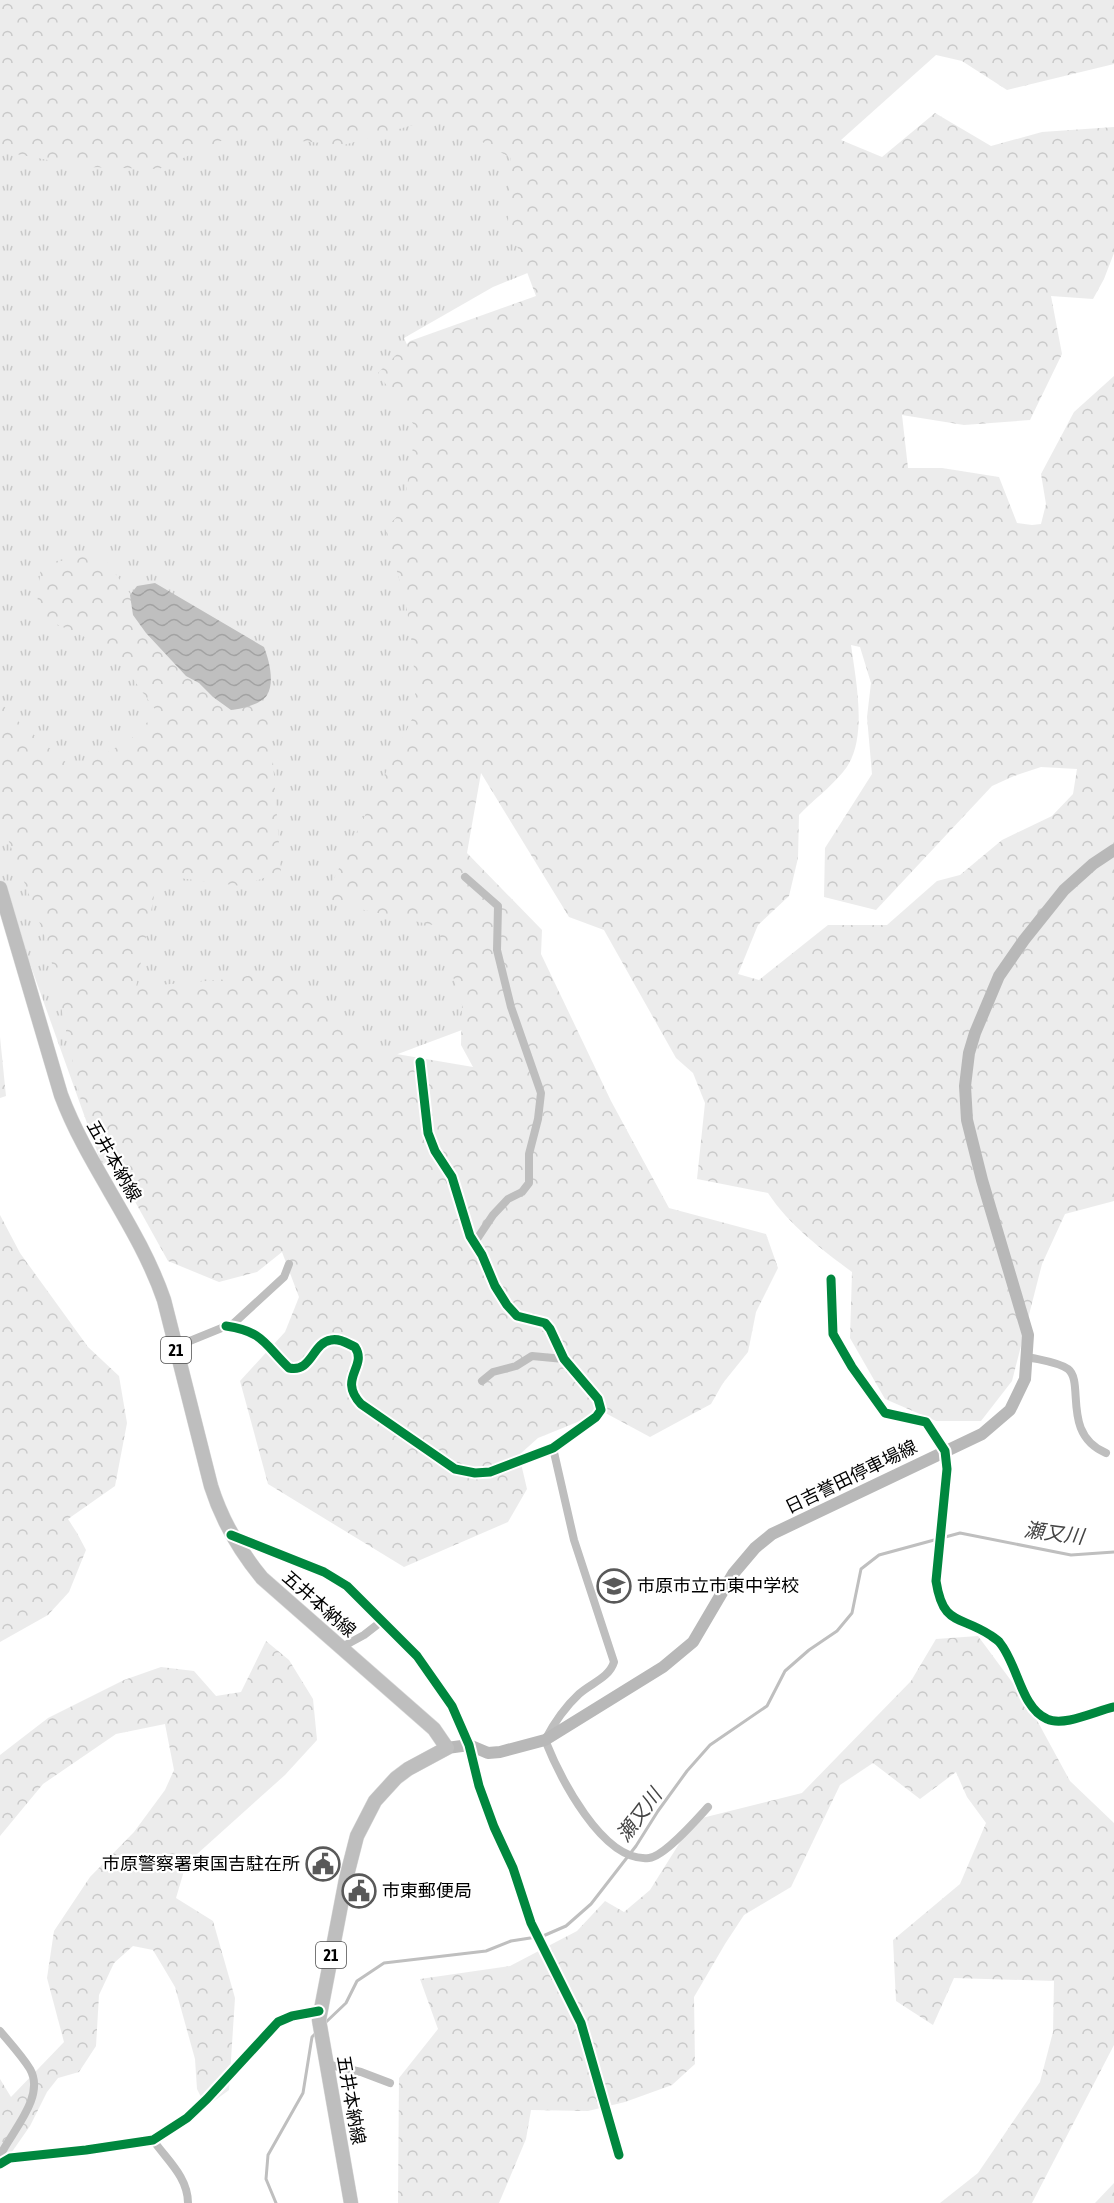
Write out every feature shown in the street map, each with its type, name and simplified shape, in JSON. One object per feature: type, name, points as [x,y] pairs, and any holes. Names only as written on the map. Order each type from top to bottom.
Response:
[{"type":"main road","name":"日吉誉田停車場線","points":[[447,1748],[469,1745],[488,1753],[515,1749],[545,1740],[663,1667],[693,1642],[733,1574],[755,1548],[772,1534],[982,1434],[1010,1410],[1025,1379],[1028,1335],[967,1120],[964,1102],[966,1070],[975,1033],[999,976],[1064,890],[1093,864],[1114,850]]},
{"type":"main road","name":"五井本納線","points":[[0,888],[61,1095],[72,1125],[154,1270],[211,1486],[218,1508],[231,1535],[262,1578],[434,1729],[447,1748],[408,1769],[396,1778],[375,1801],[357,1836],[346,1879],[319,2011],[326,2064],[351,2203]]},
{"type":"street","points":[[465,877],[498,906],[497,950],[511,1007],[541,1093],[538,1119],[529,1154],[529,1183],[522,1192],[508,1199],[493,1215],[475,1242]]},
{"type":"street","points":[[226,1326],[243,1328],[256,1334],[289,1368],[295,1370],[309,1362],[321,1345],[330,1340],[340,1340],[355,1347],[359,1358],[351,1386],[353,1395],[361,1404],[455,1469],[475,1473],[490,1472],[553,1448],[601,1410],[598,1400],[564,1359],[550,1329],[544,1323],[518,1316],[507,1305],[495,1286],[470,1236],[452,1177],[435,1151],[428,1133],[420,1062]]},
{"type":"street","points":[[175,1347],[234,1323],[284,1277],[289,1264]]},
{"type":"street","points":[[831,1279],[833,1334],[852,1368],[885,1413],[926,1422],[945,1451],[947,1469],[936,1581],[939,1596],[946,1611],[953,1618],[984,1631],[999,1641],[1034,1711],[1049,1721],[1066,1721],[1114,1707]]},
{"type":"street","points":[[482,1381],[493,1372],[516,1366],[532,1356],[564,1359]]},
{"type":"street","points":[[1028,1357],[1062,1366],[1071,1372],[1075,1385],[1077,1417],[1092,1444],[1106,1453]]},
{"type":"street","points":[[553,1448],[574,1540],[614,1662],[612,1668],[580,1694],[556,1721],[545,1740],[558,1772],[573,1796],[612,1845],[630,1856],[649,1858],[662,1852],[708,1807]]},
{"type":"street","points":[[231,1535],[324,1572],[347,1586],[417,1656],[439,1685],[452,1706],[469,1745],[483,1797],[513,1868],[531,1923],[581,2023],[619,2155]]},
{"type":"street","points":[[342,1647],[364,1635],[382,1621]]},
{"type":"street","points":[[0,2164],[10,2158],[86,2151],[153,2140],[187,2118],[278,2022],[292,2016],[319,2011]]},
{"type":"street","points":[[0,2031],[30,2070],[33,2079],[33,2094],[29,2106],[0,2156]]},
{"type":"street","points":[[326,2064],[361,2072],[390,2083]]},
{"type":"street","points":[[153,2140],[178,2171],[184,2184],[188,2203]]},
{"type":"green space","points":[[0,0],[815,0],[606,241],[493,287],[404,338],[418,369],[446,761],[494,1018],[315,1085],[168,1118],[102,1165],[0,880]]},
{"type":"green space","points":[[0,0],[1114,0],[1114,64],[1007,90],[962,61],[936,55],[841,140],[882,157],[935,113],[991,146],[1042,132],[1114,127],[1114,253],[1093,299],[1051,296],[1062,354],[1030,420],[964,425],[902,415],[908,468],[942,468],[999,477],[1017,523],[1041,524],[1046,504],[1041,474],[1074,412],[1114,376],[1114,1201],[1065,1214],[1042,1264],[1012,1381],[981,1421],[936,1421],[885,1399],[850,1338],[852,1272],[796,1226],[768,1193],[697,1179],[705,1103],[693,1073],[676,1058],[604,930],[569,917],[481,773],[467,853],[542,930],[541,954],[611,1101],[669,1208],[766,1234],[778,1268],[756,1312],[748,1352],[723,1383],[711,1404],[650,1437],[598,1409],[580,1421],[538,1438],[519,1455],[527,1489],[508,1522],[404,1567],[268,1484],[240,1381],[285,1332],[299,1297],[282,1252],[257,1272],[219,1282],[168,1261],[82,1106],[48,945],[0,818],[0,701],[11,715],[76,771],[132,738],[157,712],[125,668],[96,642],[36,615],[41,565],[100,553],[134,599],[233,692],[270,721],[281,872],[241,886],[171,877],[155,891],[136,987],[229,979],[290,969],[345,1035],[367,1049],[473,1067],[461,1045],[462,1005],[437,926],[323,901],[416,711],[413,651],[406,604],[385,528],[403,511],[416,428],[378,373],[410,341],[536,296],[508,222],[511,158],[468,134],[430,120],[344,145],[234,135],[159,169],[85,167],[0,151]],"holes":[[[851,645],[860,647],[871,683],[867,717],[872,774],[825,848],[824,897],[876,910],[992,786],[1014,776],[1041,767],[1077,769],[1073,794],[1052,816],[1002,840],[960,875],[937,881],[887,925],[828,925],[759,980],[738,974],[758,925],[789,896],[798,858],[799,815],[838,778],[851,759],[856,745],[859,711]]]},
{"type":"green space","points":[[0,1037],[6,1096],[0,1098]]},
{"type":"green space","points":[[0,1215],[20,1253],[88,1347],[119,1376],[127,1423],[115,1486],[68,1519],[86,1550],[69,1592],[48,1615],[0,1642]]},
{"type":"green space","points":[[978,1636],[1027,1702],[1070,1781],[1114,1823],[1114,2045],[1032,2203],[940,2203],[978,2173],[1040,2082],[1053,2032],[1054,1981],[954,1978],[933,2025],[896,2001],[893,1940],[960,1884],[986,1823],[967,1797],[956,1772],[920,1799],[873,1763],[840,1785],[791,1887],[744,1915],[725,1944],[694,1997],[695,2064],[672,2085],[625,2102],[588,2111],[531,2110],[526,2139],[499,2203],[398,2203],[399,2078],[438,2029],[420,1979],[510,1966],[577,1931],[605,1901],[624,1912],[650,1890],[694,1820],[802,1793],[911,1681],[936,1639]]},
{"type":"green space","points":[[266,1641],[289,1660],[313,1699],[317,1740],[285,1775],[186,1864],[176,1898],[213,1921],[235,1998],[229,2090],[206,2107],[197,2089],[195,2059],[175,1987],[153,1950],[133,1946],[114,1963],[99,1995],[96,2046],[79,2072],[58,2078],[47,2092],[30,2126],[0,2169],[0,2079],[11,2097],[64,2042],[47,1978],[54,1931],[90,1877],[134,1832],[165,1790],[174,1770],[165,1724],[116,1734],[43,1784],[0,1836],[0,1755],[48,1718],[124,1680],[161,1667],[194,1671],[216,1696],[241,1692]]},
{"type":"green space","points":[[1114,2183],[1114,2203],[1095,2203]]},
{"type":"water","points":[[155,583],[264,647],[271,684],[267,695],[261,701],[251,706],[231,710],[199,683],[186,676],[146,633],[133,615],[130,595],[137,586]]},
{"type":"waterway","name":"瀬又川","points":[[325,2023],[346,2003],[357,1981],[384,1963],[486,1951],[511,1941],[543,1936],[566,1926],[591,1904],[636,1846],[687,1771],[710,1745],[767,1706],[785,1671],[809,1650],[837,1631],[852,1613],[861,1569],[879,1555],[960,1533],[1071,1555],[1114,1552]]},
{"type":"waterway","name":"瀬又川","points":[[276,2203],[266,2179],[268,2155],[303,2093],[312,2037],[317,2032]]},
{"type":"cycle path","points":[[226,1326],[256,1335],[289,1368],[303,1366],[320,1346],[331,1340],[341,1341],[355,1347],[358,1361],[352,1387],[354,1395],[361,1404],[455,1469],[475,1473],[490,1472],[553,1448],[596,1417],[601,1410],[598,1399],[564,1359],[550,1329],[545,1323],[517,1316],[507,1305],[470,1236],[452,1177],[435,1151],[428,1133],[420,1062]]},
{"type":"cycle path","points":[[831,1279],[833,1334],[852,1367],[885,1413],[926,1422],[945,1451],[947,1469],[936,1581],[943,1606],[954,1617],[999,1642],[1031,1706],[1047,1719],[1071,1720],[1114,1707]]},
{"type":"cycle path","points":[[231,1535],[324,1572],[347,1586],[417,1656],[452,1706],[469,1745],[479,1786],[494,1827],[513,1868],[531,1923],[581,2023],[619,2155]]},
{"type":"cycle path","points":[[0,2164],[10,2158],[153,2140],[187,2118],[278,2022],[292,2016],[319,2011]]},
{"type":"place","name":"市原市立市東中学校","points":[[614,1586]]},
{"type":"place","name":"市原警察署東国吉駐在所","points":[[323,1864]]},
{"type":"place","name":"市東郵便局","points":[[359,1891]]}]
